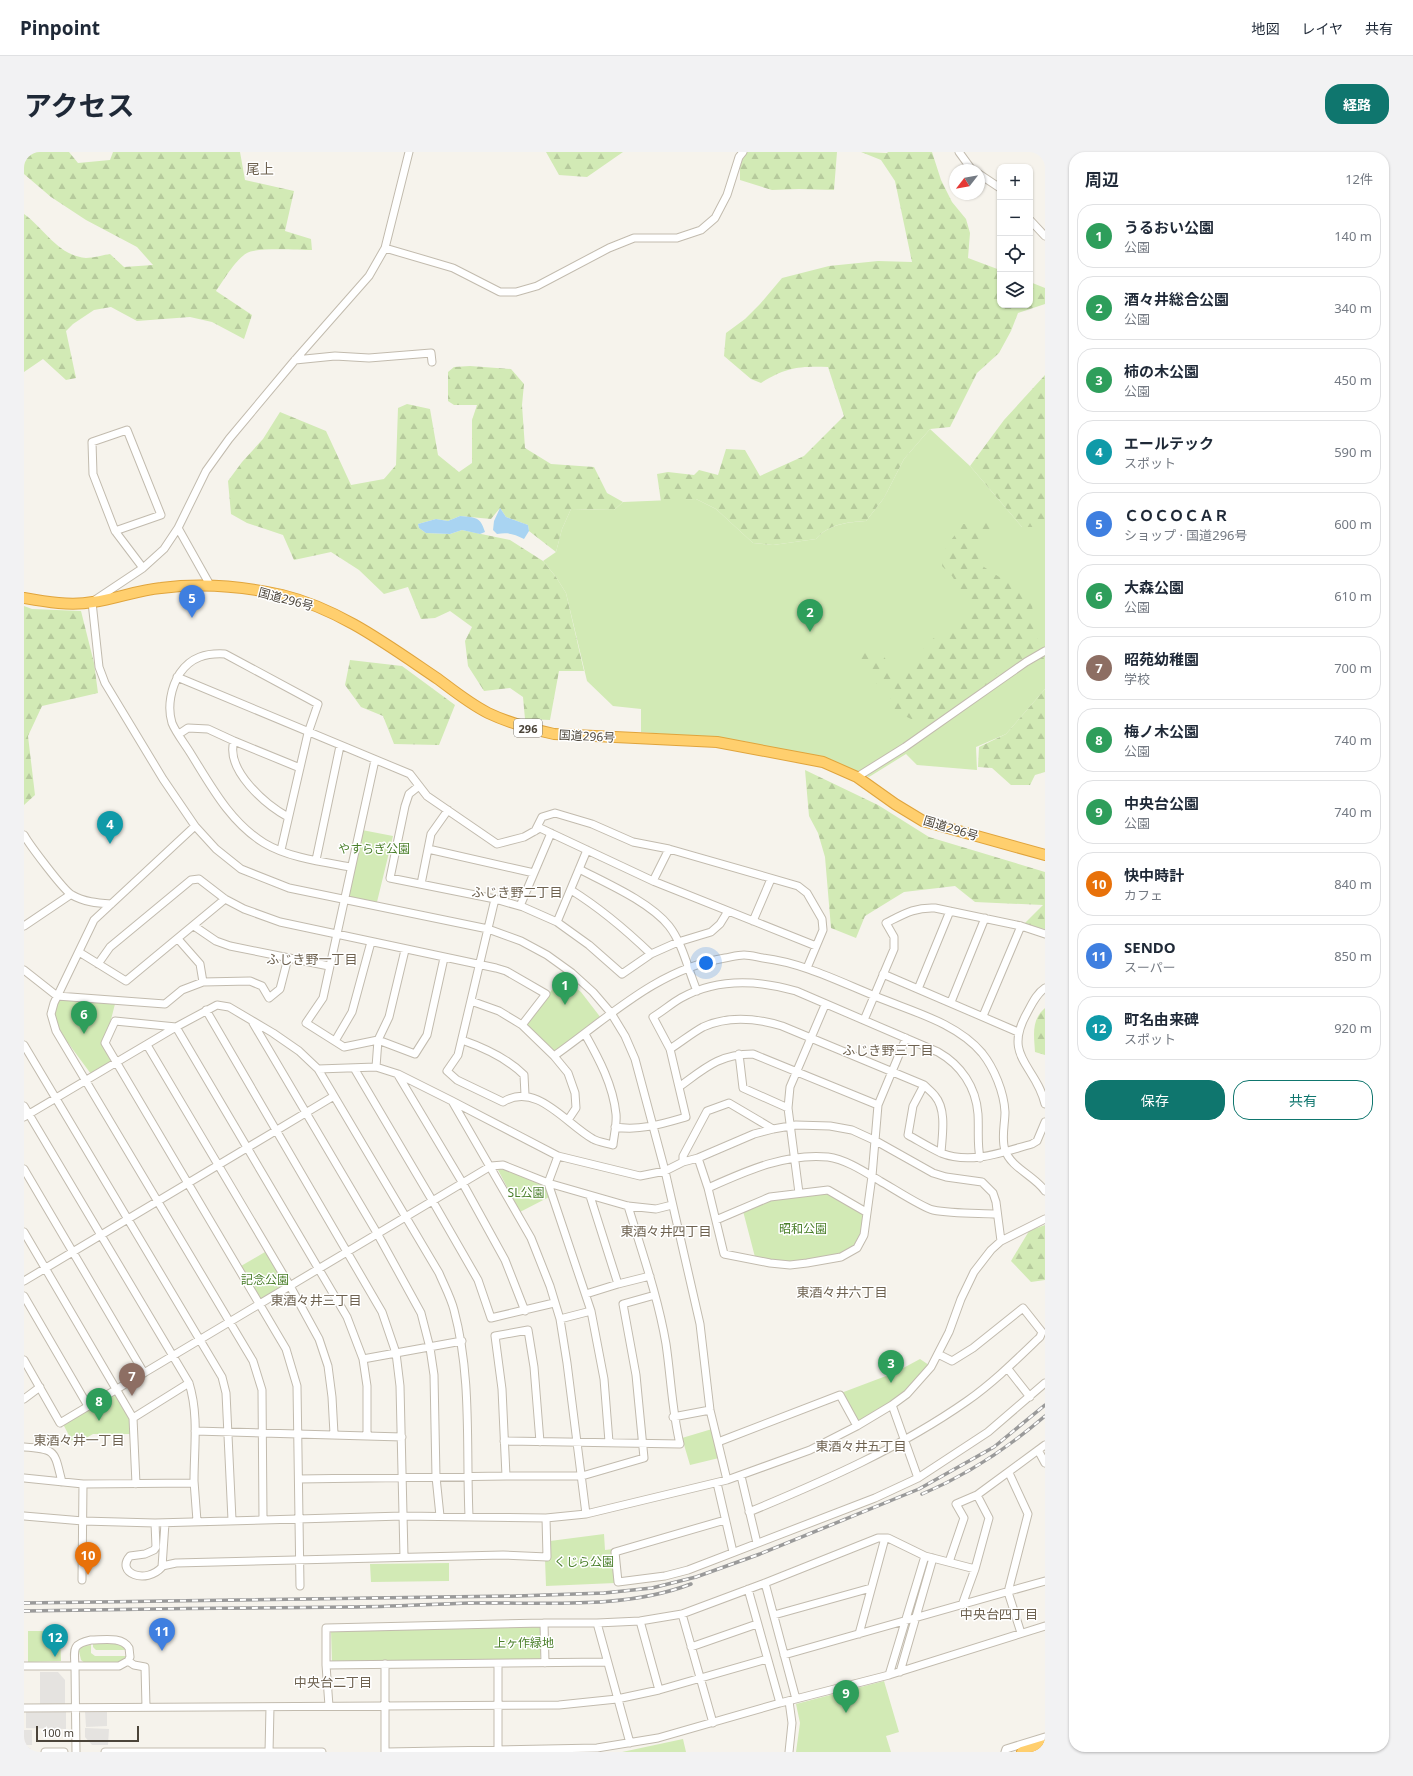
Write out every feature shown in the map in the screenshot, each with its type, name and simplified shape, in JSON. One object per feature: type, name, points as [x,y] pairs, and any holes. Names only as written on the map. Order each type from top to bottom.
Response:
[{"type":"highway","name":"国道296号","points":[[24,598],[53,602],[92,602],[161,588],[210,585],[281,595],[308,603],[337,615],[367,631],[487,712],[530,729],[554,734],[717,742],[823,762],[857,777],[895,804],[923,821],[1045,855]]},
{"type":"highway","points":[[1022,1752],[1045,1745]]},
{"type":"street","points":[[409,152],[385,248],[369,276],[295,360],[224,446],[206,472],[178,528],[164,549],[143,568],[92,602],[99,667],[105,683],[163,780],[195,826],[216,849],[241,869],[289,888],[488,929],[521,941],[559,963],[593,992],[611,1013],[625,1036],[635,1059],[665,1171],[700,1324],[710,1410],[728,1480]]},
{"type":"street","points":[[385,248],[453,268],[500,292],[516,292],[537,286],[609,248],[634,238],[677,238],[701,230],[715,218],[727,195],[739,157],[743,152]]},
{"type":"street","points":[[959,152],[968,164]]},
{"type":"street","points":[[985,178],[997,186]]},
{"type":"street","points":[[1033,223],[1045,236]]},
{"type":"street","points":[[295,360],[335,356],[369,358],[431,354],[432,362]]},
{"type":"street","points":[[115,531],[161,515],[127,430],[92,442],[94,474],[115,531],[143,568]]},
{"type":"street","points":[[178,528],[210,585]]},
{"type":"street","points":[[857,777],[905,747],[1026,662],[1045,651]]},
{"type":"street","points":[[281,850],[308,733],[318,704],[225,654],[212,653],[199,656],[184,667],[177,677],[170,696],[172,723],[231,816],[264,843],[281,850],[316,860],[352,867]]},
{"type":"street","points":[[177,677],[308,733],[410,774],[427,796],[497,844],[524,837],[540,828],[654,882],[816,946]]},
{"type":"street","points":[[178,734],[188,728],[208,728],[234,741],[300,768]]},
{"type":"street","points":[[234,741],[232,748],[233,757],[248,782],[258,796],[275,810],[288,817]]},
{"type":"street","points":[[316,860],[340,746]]},
{"type":"street","points":[[375,760],[323,998],[306,1023],[344,1047],[378,1040],[415,1054],[427,1035],[444,958]]},
{"type":"street","points":[[419,786],[409,794],[405,806],[390,878],[495,899],[520,906],[557,922],[589,945],[622,974],[651,954],[678,942],[711,932],[720,924],[728,911]]},
{"type":"street","points":[[421,884],[431,834],[448,810]]},
{"type":"street","points":[[535,831],[542,817],[555,813],[592,824],[633,842],[669,849],[798,886],[807,893],[822,919],[823,930],[807,968]]},
{"type":"street","points":[[195,826],[94,920],[57,996],[51,1014],[52,1022],[253,1361],[262,1390],[263,1519]]},
{"type":"street","points":[[520,906],[552,833]]},
{"type":"street","points":[[24,835],[30,845],[70,895],[89,902],[111,904]]},
{"type":"street","points":[[428,849],[534,873]]},
{"type":"street","points":[[654,882],[669,849]]},
{"type":"street","points":[[557,922],[587,850]]},
{"type":"street","points":[[579,869],[649,908],[669,926],[678,942],[697,991]]},
{"type":"street","points":[[753,921],[771,878]]},
{"type":"street","points":[[98,964],[110,947],[191,880],[199,879],[225,899],[244,909],[280,922],[506,971],[546,994],[522,1025]]},
{"type":"street","points":[[571,890],[595,905],[628,932],[651,954]]},
{"type":"street","points":[[24,926],[70,895]]},
{"type":"street","points":[[79,952],[126,981],[225,899]]},
{"type":"street","points":[[495,899],[458,1055],[447,1071],[457,1080],[503,1102],[512,1096],[525,1096],[546,1105],[593,1139],[613,1145],[616,1115],[611,1092],[601,1062],[585,1034]]},
{"type":"street","points":[[864,1020],[894,949],[895,942],[886,923],[912,909],[924,907],[950,911],[1021,926],[1045,934]]},
{"type":"street","points":[[918,989],[950,911]]},
{"type":"street","points":[[951,1002],[985,918]]},
{"type":"street","points":[[194,926],[216,941],[329,966]]},
{"type":"street","points":[[983,1016],[1021,926]]},
{"type":"street","points":[[178,939],[200,964],[203,982]]},
{"type":"street","points":[[335,1041],[352,1012],[371,942]]},
{"type":"street","points":[[376,1067],[378,1040],[390,1017],[405,950]]},
{"type":"street","points":[[554,1056],[611,1013],[659,980],[687,967],[708,961],[744,955],[773,959],[807,968],[936,1021],[967,1040],[981,1052],[991,1067],[1003,1096],[1005,1111],[1005,1152],[1014,1163],[1042,1186],[1045,1191]]},
{"type":"street","points":[[24,970],[57,996],[165,1004],[182,990],[203,982],[250,982],[262,986],[269,998],[280,989],[288,958]]},
{"type":"street","points":[[883,974],[1018,1032]]},
{"type":"street","points":[[615,1127],[628,1129],[653,1126],[686,1116],[670,1049],[653,1017],[681,998],[713,985],[755,982],[775,985],[796,991],[949,1058],[966,1078],[977,1103],[978,1144],[980,1158]]},
{"type":"street","points":[[1045,988],[1036,998],[1018,1032],[1019,1054],[1042,1093],[1045,1104]]},
{"type":"street","points":[[471,1001],[499,1011],[522,1025],[554,1056],[568,1073],[575,1093],[576,1108],[568,1120]]},
{"type":"street","points":[[799,1193],[788,1108],[790,1087],[812,1038],[825,1004]]},
{"type":"street","points":[[26,1116],[118,1063],[176,1027],[216,1006],[229,1007],[273,1033],[299,1051],[318,1068],[439,1274],[454,1308],[462,1341],[467,1397],[468,1516]]},
{"type":"street","points":[[206,1010],[382,1312],[396,1353],[400,1386],[404,1557]]},
{"type":"street","points":[[670,1049],[703,1027],[718,1022],[742,1019],[759,1019],[782,1026],[924,1085],[936,1097],[941,1108],[941,1153]]},
{"type":"street","points":[[176,1027],[115,1020],[105,1043],[286,1349],[297,1386],[300,1586]]},
{"type":"street","points":[[253,1022],[377,1232],[421,1313],[430,1348],[434,1375],[436,1477],[440,1516]]},
{"type":"street","points":[[176,1027],[347,1317],[363,1359],[366,1386],[368,1436]]},
{"type":"street","points":[[698,1158],[708,1188],[724,1254],[770,1263],[790,1265],[807,1264],[841,1257],[857,1248],[864,1235],[876,1141],[878,1105],[906,1038]]},
{"type":"street","points":[[462,1040],[483,1047],[513,1064],[524,1075],[525,1096]]},
{"type":"street","points":[[24,1045],[222,1377],[226,1393],[232,1520]]},
{"type":"street","points":[[147,1045],[290,1286],[319,1339],[328,1366],[334,1434]]},
{"type":"street","points":[[678,1087],[712,1062],[739,1054],[753,1054],[798,1071],[878,1105]]},
{"type":"street","points":[[739,1054],[743,1088],[788,1108]]},
{"type":"street","points":[[318,1068],[376,1067],[398,1074],[558,1156],[640,1176],[665,1171],[683,1162],[698,1158],[754,1134],[774,1129],[791,1126],[830,1126],[852,1130],[876,1141],[933,1173],[946,1177],[982,1182],[993,1193],[1001,1241]]},
{"type":"street","points":[[354,1068],[478,1280],[490,1318],[554,1303]]},
{"type":"street","points":[[398,1074],[462,1182],[505,1260],[525,1311]]},
{"type":"street","points":[[924,1085],[913,1106],[908,1135],[941,1153],[961,1158],[980,1158],[1032,1144],[1037,1141],[1045,1122]]},
{"type":"street","points":[[24,1281],[334,1096]]},
{"type":"street","points":[[452,1101],[532,1238],[541,1260],[560,1319],[586,1514]]},
{"type":"street","points":[[683,1162],[683,1156],[707,1111],[729,1103],[774,1129]]},
{"type":"street","points":[[24,1106],[26,1116],[189,1383],[194,1399],[196,1430],[194,1482],[198,1521]]},
{"type":"street","points":[[558,1156],[548,1183],[591,1311],[604,1379],[609,1442]]},
{"type":"street","points":[[708,1188],[743,1172],[770,1162],[828,1157],[872,1176],[932,1210],[997,1214]]},
{"type":"street","points":[[24,1360],[60,1423],[144,1374],[172,1355],[290,1286],[377,1232],[491,1166],[503,1165],[548,1183],[628,1206],[656,1209],[672,1205]]},
{"type":"street","points":[[24,1169],[144,1374]]},
{"type":"street","points":[[716,1220],[770,1197],[828,1190],[866,1212]]},
{"type":"street","points":[[590,1196],[618,1284]]},
{"type":"street","points":[[504,1441],[680,1444],[673,1417],[666,1344],[650,1276],[628,1206]]},
{"type":"street","points":[[24,1516],[83,1521],[155,1523],[403,1516],[546,1518],[586,1514],[728,1480],[810,1450],[892,1406],[907,1394],[931,1367],[950,1332],[961,1299],[974,1272],[991,1250],[1001,1241],[1045,1219]]},
{"type":"street","points":[[24,1232],[133,1418],[136,1484]]},
{"type":"street","points":[[586,1294],[650,1276]]},
{"type":"street","points":[[299,1479],[582,1476],[644,1458],[644,1443],[636,1375],[623,1304],[655,1295]]},
{"type":"street","points":[[24,1296],[88,1406]]},
{"type":"street","points":[[749,1512],[833,1476],[904,1440],[969,1400],[1008,1369],[1040,1337],[1042,1332],[1023,1308],[973,1348],[952,1361],[938,1354]]},
{"type":"street","points":[[560,1319],[591,1311]]},
{"type":"street","points":[[506,1476],[502,1389],[496,1336],[528,1330],[534,1367],[540,1442]]},
{"type":"street","points":[[363,1359],[462,1341]]},
{"type":"street","points":[[1008,1369],[1030,1397]]},
{"type":"street","points":[[133,1418],[189,1383]]},
{"type":"street","points":[[725,1520],[615,1552],[618,1582],[665,1576],[688,1570],[875,1498],[918,1478],[988,1432],[1045,1383]]},
{"type":"street","points":[[24,1398],[40,1387]]},
{"type":"street","points":[[718,1442],[840,1395],[857,1426]]},
{"type":"street","points":[[892,1406],[918,1478]]},
{"type":"street","points":[[673,1417],[710,1410]]},
{"type":"street","points":[[196,1430],[402,1437]]},
{"type":"street","points":[[949,1562],[964,1518],[956,1504],[977,1495],[1009,1473],[1045,1445]]},
{"type":"street","points":[[24,1447],[46,1448],[55,1456],[62,1482]]},
{"type":"street","points":[[1038,1450],[1045,1463]]},
{"type":"street","points":[[1009,1473],[1028,1514],[1008,1592],[1020,1633]]},
{"type":"street","points":[[741,1476],[756,1544]]},
{"type":"street","points":[[24,1478],[83,1484],[194,1482]]},
{"type":"street","points":[[717,1483],[733,1552]]},
{"type":"street","points":[[82,1580],[83,1484]]},
{"type":"street","points":[[962,1605],[975,1569],[989,1518],[977,1495]]},
{"type":"street","points":[[155,1523],[156,1547],[154,1550],[145,1554],[130,1556],[127,1559],[126,1565],[131,1574],[142,1577],[151,1576],[162,1566],[176,1562],[503,1555],[547,1557],[546,1518]]},
{"type":"street","points":[[162,1566],[164,1523]]},
{"type":"street","points":[[329,1706],[326,1665],[326,1628],[640,1621],[682,1614],[878,1538],[885,1538],[902,1544],[924,1556],[975,1569]]},
{"type":"street","points":[[859,1634],[885,1538]]},
{"type":"street","points":[[889,1675],[924,1556]]},
{"type":"street","points":[[900,1672],[933,1558]]},
{"type":"street","points":[[784,1655],[916,1619],[1045,1581]]},
{"type":"street","points":[[765,1583],[784,1655],[793,1700],[790,1752]]},
{"type":"street","points":[[774,1615],[871,1588]]},
{"type":"street","points":[[748,1589],[780,1703]]},
{"type":"street","points":[[682,1614],[713,1723]]},
{"type":"street","points":[[640,1621],[659,1690]]},
{"type":"street","points":[[544,1623],[545,1663]]},
{"type":"street","points":[[597,1623],[630,1743]]},
{"type":"street","points":[[691,1646],[757,1624]]},
{"type":"street","points":[[385,1664],[384,1705],[386,1752],[597,1748],[658,1738],[780,1703],[900,1672],[1045,1626]]},
{"type":"street","points":[[24,1666],[75,1666],[119,1666],[128,1662],[130,1657],[129,1648],[117,1640],[91,1640],[80,1643],[76,1646],[74,1652],[75,1666],[76,1708],[76,1752]]},
{"type":"street","points":[[24,1708],[559,1705],[617,1699],[659,1690],[767,1659]]},
{"type":"street","points":[[128,1662],[145,1667],[146,1707]]},
{"type":"street","points":[[326,1665],[607,1662]]},
{"type":"street","points":[[498,1664],[498,1751]]},
{"type":"street","points":[[270,1707],[270,1752]]},
{"type":"street","points":[[1005,1752],[1006,1749],[1045,1737]]},
{"type":"street","points":[[45,1752],[64,1752]]},
{"type":"street","points":[[105,1752],[322,1752]]},
{"type":"green space","points":[[24,152],[69,152],[78,163],[110,160],[113,152],[240,152],[245,180],[294,191],[285,231],[311,239],[312,250],[268,249],[252,251],[238,260],[230,270],[216,291],[252,315],[244,339],[212,322],[190,317],[137,321],[111,307],[94,310],[73,324],[66,331],[76,378],[66,380],[43,359],[24,372],[24,214],[59,247],[76,256],[89,258],[110,254],[124,267],[153,265],[137,247],[86,220],[51,197],[24,174]]},
{"type":"green space","points":[[546,152],[623,152],[587,177],[559,175]]},
{"type":"green space","points":[[745,152],[837,152],[834,190],[772,190],[740,180],[740,160]]},
{"type":"green space","points":[[861,152],[932,152],[941,180],[949,196],[949,200],[951,200],[966,219],[970,233],[968,258],[997,269],[997,308],[1033,308],[1018,313],[1011,331],[999,353],[977,373],[950,427],[930,429],[904,459],[884,498],[866,521],[845,523],[833,527],[821,534],[816,539],[773,545],[753,543],[716,509],[696,499],[661,502],[657,474],[668,472],[694,475],[699,470],[718,475],[726,449],[745,450],[760,476],[804,456],[844,416],[828,367],[801,367],[778,374],[761,383],[751,379],[724,356],[726,333],[745,319],[782,278],[829,266],[878,261],[912,262],[895,181],[881,160]]},
{"type":"green space","points":[[1033,283],[1045,288],[1045,304],[1033,308]]},
{"type":"green space","points":[[470,366],[511,369],[524,384],[522,405],[525,448],[551,464],[594,467],[607,493],[623,502],[614,510],[571,509],[562,529],[556,552],[529,531],[528,525],[506,517],[500,508],[491,519],[460,516],[448,521],[436,519],[418,524],[419,528],[426,533],[450,534],[462,530],[510,540],[543,561],[556,577],[566,593],[584,671],[559,671],[550,720],[525,719],[523,697],[510,688],[484,691],[468,666],[465,641],[472,627],[450,611],[435,618],[421,619],[408,587],[384,594],[359,570],[331,552],[294,560],[283,535],[247,523],[231,514],[228,481],[242,462],[263,439],[280,412],[326,431],[351,485],[384,479],[396,465],[398,408],[407,404],[430,409],[438,455],[459,472],[472,463],[472,420],[477,405],[454,405],[448,401],[448,372],[454,367]]},
{"type":"green space","points":[[1045,375],[1045,527],[1022,527],[970,466],[1004,420]]},
{"type":"green space","points":[[930,429],[970,466],[1022,527],[1045,527],[1045,689],[1006,734],[976,747],[977,770],[917,765],[906,754],[869,777],[835,763],[743,741],[641,732],[641,709],[613,706],[587,681],[566,593],[556,577],[543,561],[556,552],[562,529],[571,509],[614,510],[623,502],[696,499],[716,509],[753,543],[773,545],[816,539],[821,534],[833,527],[846,523],[866,521],[884,498],[904,459]]},
{"type":"green space","points":[[987,523],[998,527],[982,543],[979,551],[984,562],[984,567],[1010,584],[1032,603],[1034,626],[1044,659],[1005,662],[992,680],[938,719],[919,723],[907,717],[889,713],[891,695],[875,683],[863,668],[858,656],[870,650],[884,657],[899,676],[910,670],[927,643],[947,629],[971,619],[970,604],[952,576],[942,566],[946,547],[963,524]]},
{"type":"green space","points":[[24,606],[32,609],[81,611],[94,663],[98,693],[42,706],[28,736],[35,795],[24,805]]},
{"type":"green space","points":[[350,660],[402,666],[455,705],[439,745],[394,744],[383,716],[361,707],[345,685]]},
{"type":"green space","points":[[1045,689],[1045,772],[1035,775],[1030,785],[1011,785],[992,768],[978,767],[979,747],[1006,734]]},
{"type":"green space","points":[[805,770],[878,805],[929,837],[1045,872],[1045,929],[1022,926],[1043,905],[975,902],[955,886],[904,892],[865,916],[856,938],[831,928],[825,857],[818,833],[809,816]]},
{"type":"green space","name":"やすらぎ公園","points":[[362,830],[393,836],[377,902],[347,897]]},
{"type":"green space","points":[[562,977],[581,992],[601,1018],[555,1054],[525,1024]]},
{"type":"green space","points":[[57,996],[116,1000],[105,1043],[111,1062],[91,1074],[54,1024],[51,1014]]},
{"type":"green space","points":[[1045,1008],[1045,1055],[1035,1052],[1034,1028],[1037,1018]]},
{"type":"green space","name":"SL公園","points":[[503,1166],[547,1184],[551,1196],[520,1212],[497,1168]]},
{"type":"green space","name":"昭和公園","points":[[827,1193],[865,1214],[860,1239],[854,1248],[848,1252],[837,1255],[802,1261],[783,1261],[755,1257],[743,1211],[771,1199]]},
{"type":"green space","points":[[1045,1225],[1045,1280],[1031,1282],[1011,1261],[1029,1231]]},
{"type":"green space","name":"記念公園","points":[[265,1252],[285,1284],[260,1299],[241,1266]]},
{"type":"green space","points":[[920,1359],[929,1365],[906,1393],[858,1424],[841,1393],[894,1373]]},
{"type":"green space","points":[[116,1393],[131,1419],[132,1434],[93,1434],[74,1445],[63,1424]]},
{"type":"green space","points":[[712,1429],[719,1458],[690,1465],[682,1438]]},
{"type":"green space","name":"くじら公園","points":[[604,1534],[605,1550],[613,1549],[615,1583],[546,1586],[545,1559],[550,1541]]},
{"type":"green space","points":[[449,1563],[449,1581],[371,1582],[370,1564]]},
{"type":"green space","name":"上ヶ作緑地","points":[[544,1623],[540,1660],[332,1662],[331,1631]]},
{"type":"green space","points":[[28,1631],[60,1631],[61,1661],[28,1662]]},
{"type":"green space","points":[[114,1643],[123,1646],[125,1650],[96,1650],[93,1647],[93,1644]]},
{"type":"green space","points":[[91,1645],[91,1653],[95,1656],[127,1656],[122,1662],[85,1663],[81,1660],[79,1651],[82,1646]]},
{"type":"green space","points":[[884,1681],[899,1732],[886,1736],[891,1752],[796,1752],[800,1723],[796,1704]]},
{"type":"green space","points":[[683,1739],[686,1752],[622,1752]]},
{"type":"shaded area","points":[[40,1672],[58,1672],[65,1680],[65,1704],[40,1704]]},
{"type":"shaded area","points":[[26,1711],[66,1711],[66,1729],[26,1728]]},
{"type":"shaded area","points":[[85,1711],[107,1711],[107,1726],[86,1727]]},
{"type":"shaded area","points":[[85,1728],[109,1729],[108,1745],[92,1745],[85,1737]]},
{"type":"shaded area","points":[[24,1730],[32,1730],[32,1745],[24,1745]]},
{"type":"water","points":[[500,508],[506,517],[528,525],[529,531],[524,539],[511,534],[497,534],[493,530],[494,521]]},
{"type":"water","points":[[460,516],[479,520],[485,532],[480,534],[462,530],[450,534],[426,533],[419,528],[418,524],[436,519],[448,521]]},
{"type":"railway","points":[[24,1603],[517,1596],[604,1593],[652,1588],[696,1577],[760,1554],[919,1489],[994,1447],[1045,1405]]},
{"type":"railway","points":[[922,1494],[987,1460],[1017,1439],[1045,1416]]},
{"type":"railway","points":[[24,1611],[365,1607],[471,1603],[582,1603],[638,1598],[691,1584]]},
{"type":"place","name":"ＣＯＣＯＣＡＲ","points":[[192,618]]},
{"type":"place","name":"酒々井総合公園","points":[[810,632]]},
{"type":"place","name":"エールテック","points":[[110,844]]},
{"type":"place","name":"うるおい公園","points":[[565,1005]]},
{"type":"place","name":"大森公園","points":[[84,1034]]},
{"type":"place","name":"柿の木公園","points":[[891,1383]]},
{"type":"place","name":"昭苑幼稚園","points":[[132,1396]]},
{"type":"place","name":"梅ノ木公園","points":[[99,1421]]},
{"type":"place","name":"快中時計","points":[[88,1575]]},
{"type":"place","name":"SENDO","points":[[162,1651]]},
{"type":"place","name":"町名由来碑","points":[[55,1657]]},
{"type":"place","name":"中央台公園","points":[[846,1713]]},
{"type":"district","name":"尾上","points":[[260,168]]},
{"type":"district","name":"ふじき野二丁目","points":[[517,892]]},
{"type":"district","name":"ふじき野一丁目","points":[[312,959]]},
{"type":"district","name":"ふじき野三丁目","points":[[888,1050]]},
{"type":"district","name":"東酒々井四丁目","points":[[666,1231]]},
{"type":"district","name":"東酒々井六丁目","points":[[842,1292]]},
{"type":"district","name":"東酒々井三丁目","points":[[316,1300]]},
{"type":"district","name":"東酒々井一丁目","points":[[79,1440]]},
{"type":"district","name":"東酒々井五丁目","points":[[861,1446]]},
{"type":"district","name":"中央台四丁目","points":[[999,1614]]},
{"type":"district","name":"中央台二丁目","points":[[333,1682]]}]
